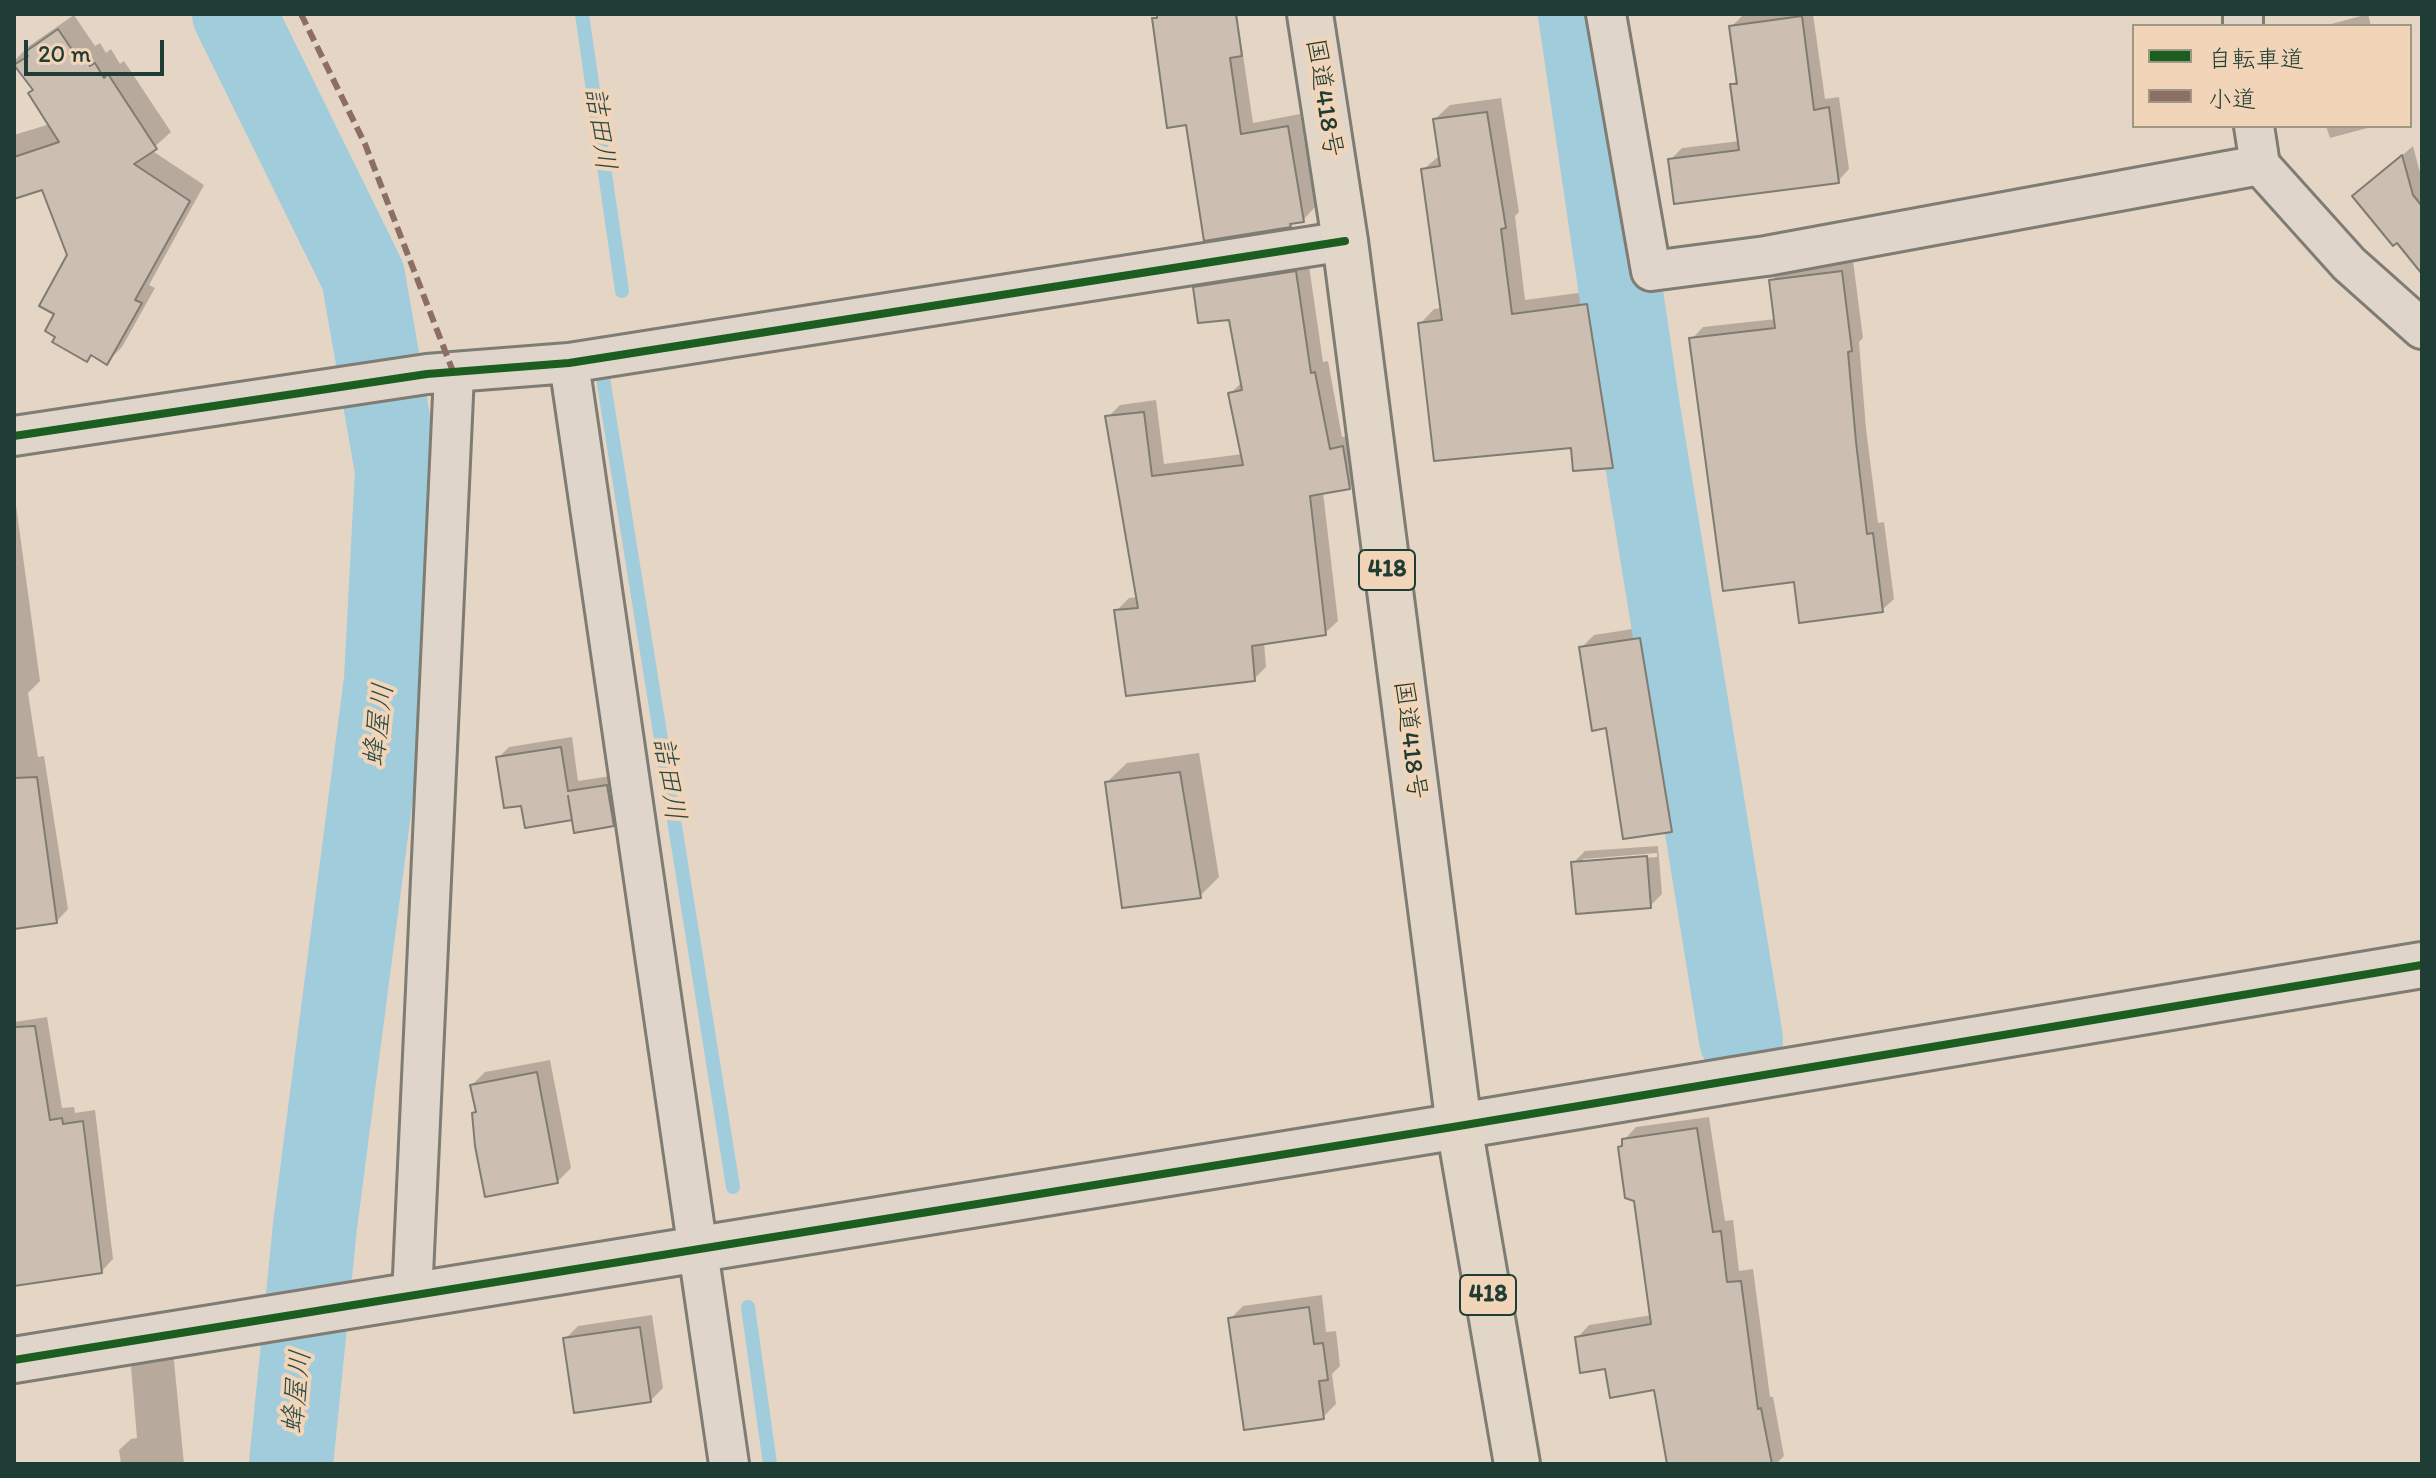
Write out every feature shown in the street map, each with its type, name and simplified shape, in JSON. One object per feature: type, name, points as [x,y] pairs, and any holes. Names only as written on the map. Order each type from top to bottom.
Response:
[{"type":"highway","name":"国道418号","points":[[1310,14],[1345,241],[1459,1126],[1517,1464]]},
{"type":"street","points":[[1606,14],[1651,271],[1766,256],[2260,165]]},
{"type":"street","points":[[2254,128],[2260,165],[2349,264],[2422,329]]},
{"type":"street","points":[[14,436],[302,391],[440,374],[569,363],[1345,241]]},
{"type":"street","points":[[569,363],[729,1464]]},
{"type":"street","points":[[397,1300],[440,374]]},
{"type":"street","points":[[14,1360],[697,1251],[2422,965]]},
{"type":"building","points":[[1157,14],[1236,14],[1242,56],[1230,58],[1241,134],[1288,126],[1304,222],[1290,224],[1291,227],[1204,241],[1186,125],[1167,128],[1152,18],[1157,18]]},
{"type":"building","points":[[1802,16],[1814,110],[1829,107],[1839,183],[1674,204],[1668,159],[1739,150],[1730,84],[1737,84],[1729,26]]},
{"type":"building","points":[[58,29],[79,60],[85,57],[90,66],[95,63],[104,78],[108,74],[157,149],[134,164],[190,201],[135,300],[142,303],[107,365],[91,355],[87,362],[52,342],[55,337],[45,331],[54,314],[39,306],[67,255],[42,190],[14,199],[14,157],[59,142],[28,93],[33,90],[14,65],[28,56],[25,52]]},
{"type":"building","points":[[1487,112],[1506,228],[1501,229],[1512,314],[1587,304],[1613,468],[1573,471],[1571,448],[1434,461],[1418,323],[1442,320],[1421,169],[1440,166],[1433,119]]},
{"type":"building","points":[[2402,155],[2413,195],[2422,206],[2422,274],[2397,243],[2393,246],[2352,196]]},
{"type":"building","points":[[1296,271],[1311,373],[1315,372],[1330,449],[1343,446],[1350,489],[1310,496],[1326,635],[1252,646],[1255,681],[1126,696],[1114,610],[1138,608],[1105,416],[1144,412],[1152,476],[1243,465],[1228,393],[1242,390],[1229,320],[1198,323],[1193,287]]},
{"type":"building","points":[[1842,271],[1867,534],[1873,533],[1883,612],[1799,623],[1794,582],[1723,591],[1689,338],[1775,328],[1769,280]]},
{"type":"building","points":[[1640,638],[1672,832],[1623,839],[1606,728],[1592,731],[1579,647]]},
{"type":"building","points":[[561,747],[568,791],[607,785],[614,826],[574,833],[572,820],[525,828],[521,806],[504,808],[496,757]]},
{"type":"building","points":[[1180,772],[1201,898],[1122,908],[1105,782]]},
{"type":"building","points":[[37,777],[57,923],[14,929],[14,778]]},
{"type":"building","points":[[1647,856],[1651,908],[1576,914],[1571,862]]},
{"type":"building","points":[[35,1026],[50,1120],[62,1118],[63,1124],[83,1121],[102,1273],[14,1286],[14,1027]]},
{"type":"building","points":[[537,1072],[558,1183],[485,1197],[475,1146],[472,1113],[476,1112],[470,1085]]},
{"type":"building","points":[[1697,1128],[1713,1232],[1721,1231],[1727,1282],[1741,1281],[1758,1409],[1761,1408],[1772,1464],[1667,1464],[1654,1390],[1610,1398],[1605,1369],[1580,1373],[1575,1337],[1651,1324],[1634,1201],[1625,1198],[1618,1147],[1622,1146],[1622,1139]]},
{"type":"building","points":[[1309,1307],[1314,1344],[1323,1343],[1328,1380],[1319,1381],[1324,1419],[1244,1430],[1228,1318]]},
{"type":"building","points":[[640,1327],[651,1402],[574,1413],[563,1338]]},
{"type":"waterway","name":"蜂屋川","points":[[234,14],[363,276],[397,470],[386,680],[315,1226],[291,1464]]},
{"type":"waterway","name":"詰田川","points":[[582,14],[622,291]]},
{"type":"waterway","points":[[1580,14],[1638,408],[1741,1039]]},
{"type":"waterway","name":"詰田川","points":[[602,372],[733,1187]]},
{"type":"waterway","name":"詰田川","points":[[748,1307],[770,1464]]},
{"type":"marked path","points":[[301,14],[365,144],[454,374]]},
{"type":"cycle path","points":[[14,436],[427,374],[569,363],[1345,241]]},
{"type":"cycle path","points":[[14,1360],[1459,1126],[2422,965]]}]
